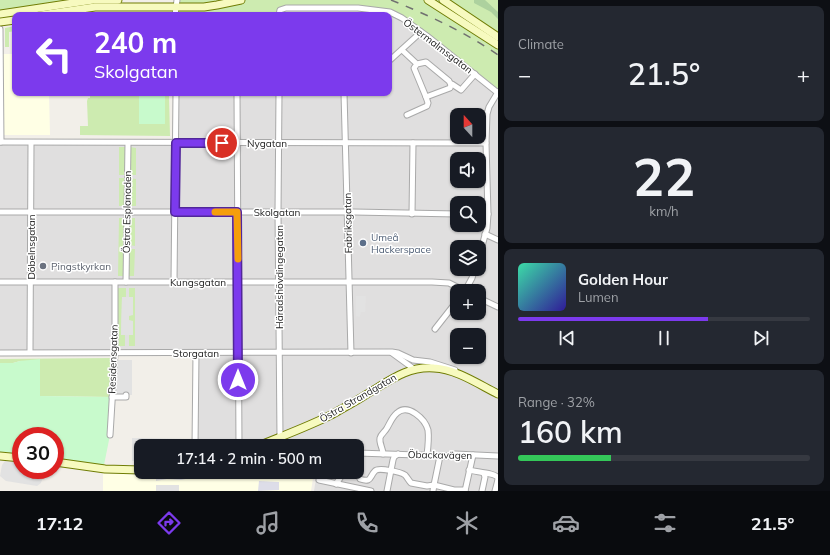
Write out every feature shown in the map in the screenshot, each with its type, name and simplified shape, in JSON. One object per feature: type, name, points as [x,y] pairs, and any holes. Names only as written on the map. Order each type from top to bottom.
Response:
[{"type":"main road","points":[[13,12],[93,0],[118,0]]},
{"type":"main road","points":[[61,12],[95,7],[177,3],[210,6],[241,0]]},
{"type":"main road","points":[[428,0],[498,45]]},
{"type":"main road","points":[[443,0],[498,37]]},
{"type":"main road","points":[[0,14],[12,12]]},
{"type":"main road","points":[[0,22],[12,20]]},
{"type":"main road","name":"Storgatan","points":[[414,369],[438,368],[448,370],[498,394]]},
{"type":"main road","name":"Östra Strandgatan","points":[[275,439],[329,416],[398,375],[414,369]]},
{"type":"main road","points":[[0,456],[12,457]]},
{"type":"main road","points":[[64,463],[105,469],[134,470]]},
{"type":"street","name":"Östermalmsgatan","points":[[280,12],[280,10],[286,8],[358,8],[385,10],[390,12]]},
{"type":"street","name":"Östermalmsgatan","points":[[392,13],[421,32],[498,92]]},
{"type":"street","points":[[0,29],[0,142]]},
{"type":"street","points":[[392,58],[421,32]]},
{"type":"street","points":[[402,50],[417,64]]},
{"type":"street","points":[[407,115],[427,106],[428,103],[414,68],[417,64],[426,62],[450,81],[451,85],[452,84],[461,90],[475,74]]},
{"type":"street","points":[[426,97],[450,88],[451,85]]},
{"type":"street","points":[[483,240],[488,214],[486,143],[487,114],[489,107],[498,92]]},
{"type":"street","points":[[174,282],[176,96]]},
{"type":"street","points":[[237,96],[239,439]]},
{"type":"street","name":"Häradshövdingegatan","points":[[279,96],[278,212],[280,437]]},
{"type":"street","name":"Fabriksgatan","points":[[344,96],[351,352]]},
{"type":"street","name":"Nygatan","points":[[0,142],[450,143]]},
{"type":"street","name":"Döbelnsgatan","points":[[30,352],[31,143]]},
{"type":"street","name":"Östra Esplanaden","points":[[126,282],[128,143]]},
{"type":"street","points":[[412,214],[413,143]]},
{"type":"street","name":"Skolgatan","points":[[0,212],[348,212],[450,214]]},
{"type":"street","points":[[485,234],[498,240]]},
{"type":"street","name":"Kungsgatan","points":[[0,282],[349,282],[450,284]]},
{"type":"street","name":"Residensgatan","points":[[110,435],[115,353],[115,282]]},
{"type":"street","points":[[486,301],[498,307]]},
{"type":"street","points":[[434,329],[450,310]]},
{"type":"street","points":[[392,352],[414,369]]},
{"type":"street","name":"Storgatan","points":[[0,353],[392,352],[398,353],[413,360],[447,366],[458,371],[461,376]]},
{"type":"street","points":[[195,439],[196,353]]},
{"type":"street","points":[[112,397],[126,397],[126,395]]},
{"type":"street","points":[[383,454],[380,444],[380,437],[394,416],[400,410],[405,409],[412,411],[426,423],[428,436],[427,455]]},
{"type":"street","name":"Öbackavägen","points":[[364,453],[498,456]]},
{"type":"street","points":[[387,491],[394,457],[398,454]]},
{"type":"street","points":[[360,479],[369,480],[374,472],[378,470],[391,471],[405,475],[411,483],[427,486],[434,485],[465,491],[473,455]]},
{"type":"street","points":[[433,491],[440,456]]},
{"type":"street","points":[[469,470],[484,474],[493,474],[498,477],[495,491]]},
{"type":"street","points":[[482,491],[485,477],[484,474]]},
{"type":"street","points":[[319,479],[371,491]]},
{"type":"street","points":[[336,484],[339,479]]},
{"type":"shaded area","points":[[358,8],[383,12],[279,12],[280,10]]},
{"type":"shaded area","points":[[392,13],[396,14],[498,93],[498,491],[314,491],[316,479],[364,479],[364,439],[276,439],[271,437],[266,439],[195,439],[196,353],[0,354],[0,29],[1,142],[176,143],[176,96],[392,96]]},
{"type":"shaded area","points":[[2,54],[12,54],[12,96],[49,96],[50,135],[3,135]]},
{"type":"shaded area","points":[[454,188],[486,188],[486,190],[454,191]]},
{"type":"shaded area","points":[[356,296],[366,296],[365,312],[361,312],[360,317],[356,316]]},
{"type":"shaded area","points":[[122,297],[133,297],[133,315],[129,316],[129,320],[133,321],[133,335],[121,335]]},
{"type":"shaded area","points":[[116,360],[132,360],[132,395],[114,395]]},
{"type":"shaded area","points":[[132,438],[186,439],[134,439],[134,461],[132,461]]},
{"type":"shaded area","points":[[5,461],[12,462],[12,479],[42,479],[41,483],[37,486],[6,481],[0,476],[2,465]]},
{"type":"shaded area","points":[[103,473],[134,474],[134,479],[313,479],[311,491],[103,491]]},
{"type":"shaded area","points":[[156,479],[167,479],[156,481]]},
{"type":"shaded area","points":[[259,481],[279,482],[279,490],[258,491]]},
{"type":"shaded area","points":[[156,485],[179,485],[179,491],[156,491]]},
{"type":"green space","points":[[0,0],[118,0],[12,12],[0,14]]},
{"type":"green space","points":[[177,0],[498,0],[498,93],[427,36],[392,14],[392,12],[385,10],[286,8],[279,12],[175,12]]},
{"type":"green space","points":[[474,0],[485,0],[498,12],[498,19],[491,12],[474,3]]},
{"type":"green space","points":[[12,27],[12,32],[9,32],[9,47],[5,47],[5,28]]},
{"type":"green space","points":[[90,96],[169,96],[170,136],[80,135],[80,126],[88,126],[87,101],[88,98],[90,98]]},
{"type":"green space","points":[[139,96],[165,96],[165,124],[139,124]]},
{"type":"green space","points":[[119,147],[125,147],[125,175],[119,175]]},
{"type":"green space","points":[[130,147],[136,148],[136,175],[130,175]]},
{"type":"green space","points":[[119,178],[125,178],[125,206],[119,206]]},
{"type":"green space","points":[[130,178],[136,179],[136,206],[130,206]]},
{"type":"green space","points":[[119,218],[124,218],[124,276],[118,276]]},
{"type":"green space","points":[[129,218],[135,218],[135,246],[129,245]]},
{"type":"green space","points":[[129,249],[135,249],[134,276],[129,276]]},
{"type":"green space","points":[[116,288],[126,288],[126,297],[122,297],[121,335],[125,335],[125,346],[116,346]]},
{"type":"green space","points":[[129,288],[135,288],[135,346],[129,346],[129,335],[132,335],[132,321],[129,321],[129,315],[133,315],[133,297],[129,297]]},
{"type":"green space","points":[[114,358],[112,397],[40,396],[20,361],[13,363],[0,363],[0,359]]},
{"type":"green space","points":[[40,359],[40,396],[112,397],[110,435],[104,465],[64,459],[64,427],[12,427],[12,453],[0,452],[0,363],[13,363]]},
{"type":"railway","points":[[391,0],[446,24],[498,55]]},
{"type":"slow traffic","points":[[215,212],[237,212],[238,259]]},
{"type":"place","name":"Umeå Hackerspace","points":[[363,243]]},
{"type":"place","name":"Pingstkyrkan","points":[[43,266]]},
{"type":"route","points":[[222,143],[176,143],[175,212],[237,212],[238,380]]}]
